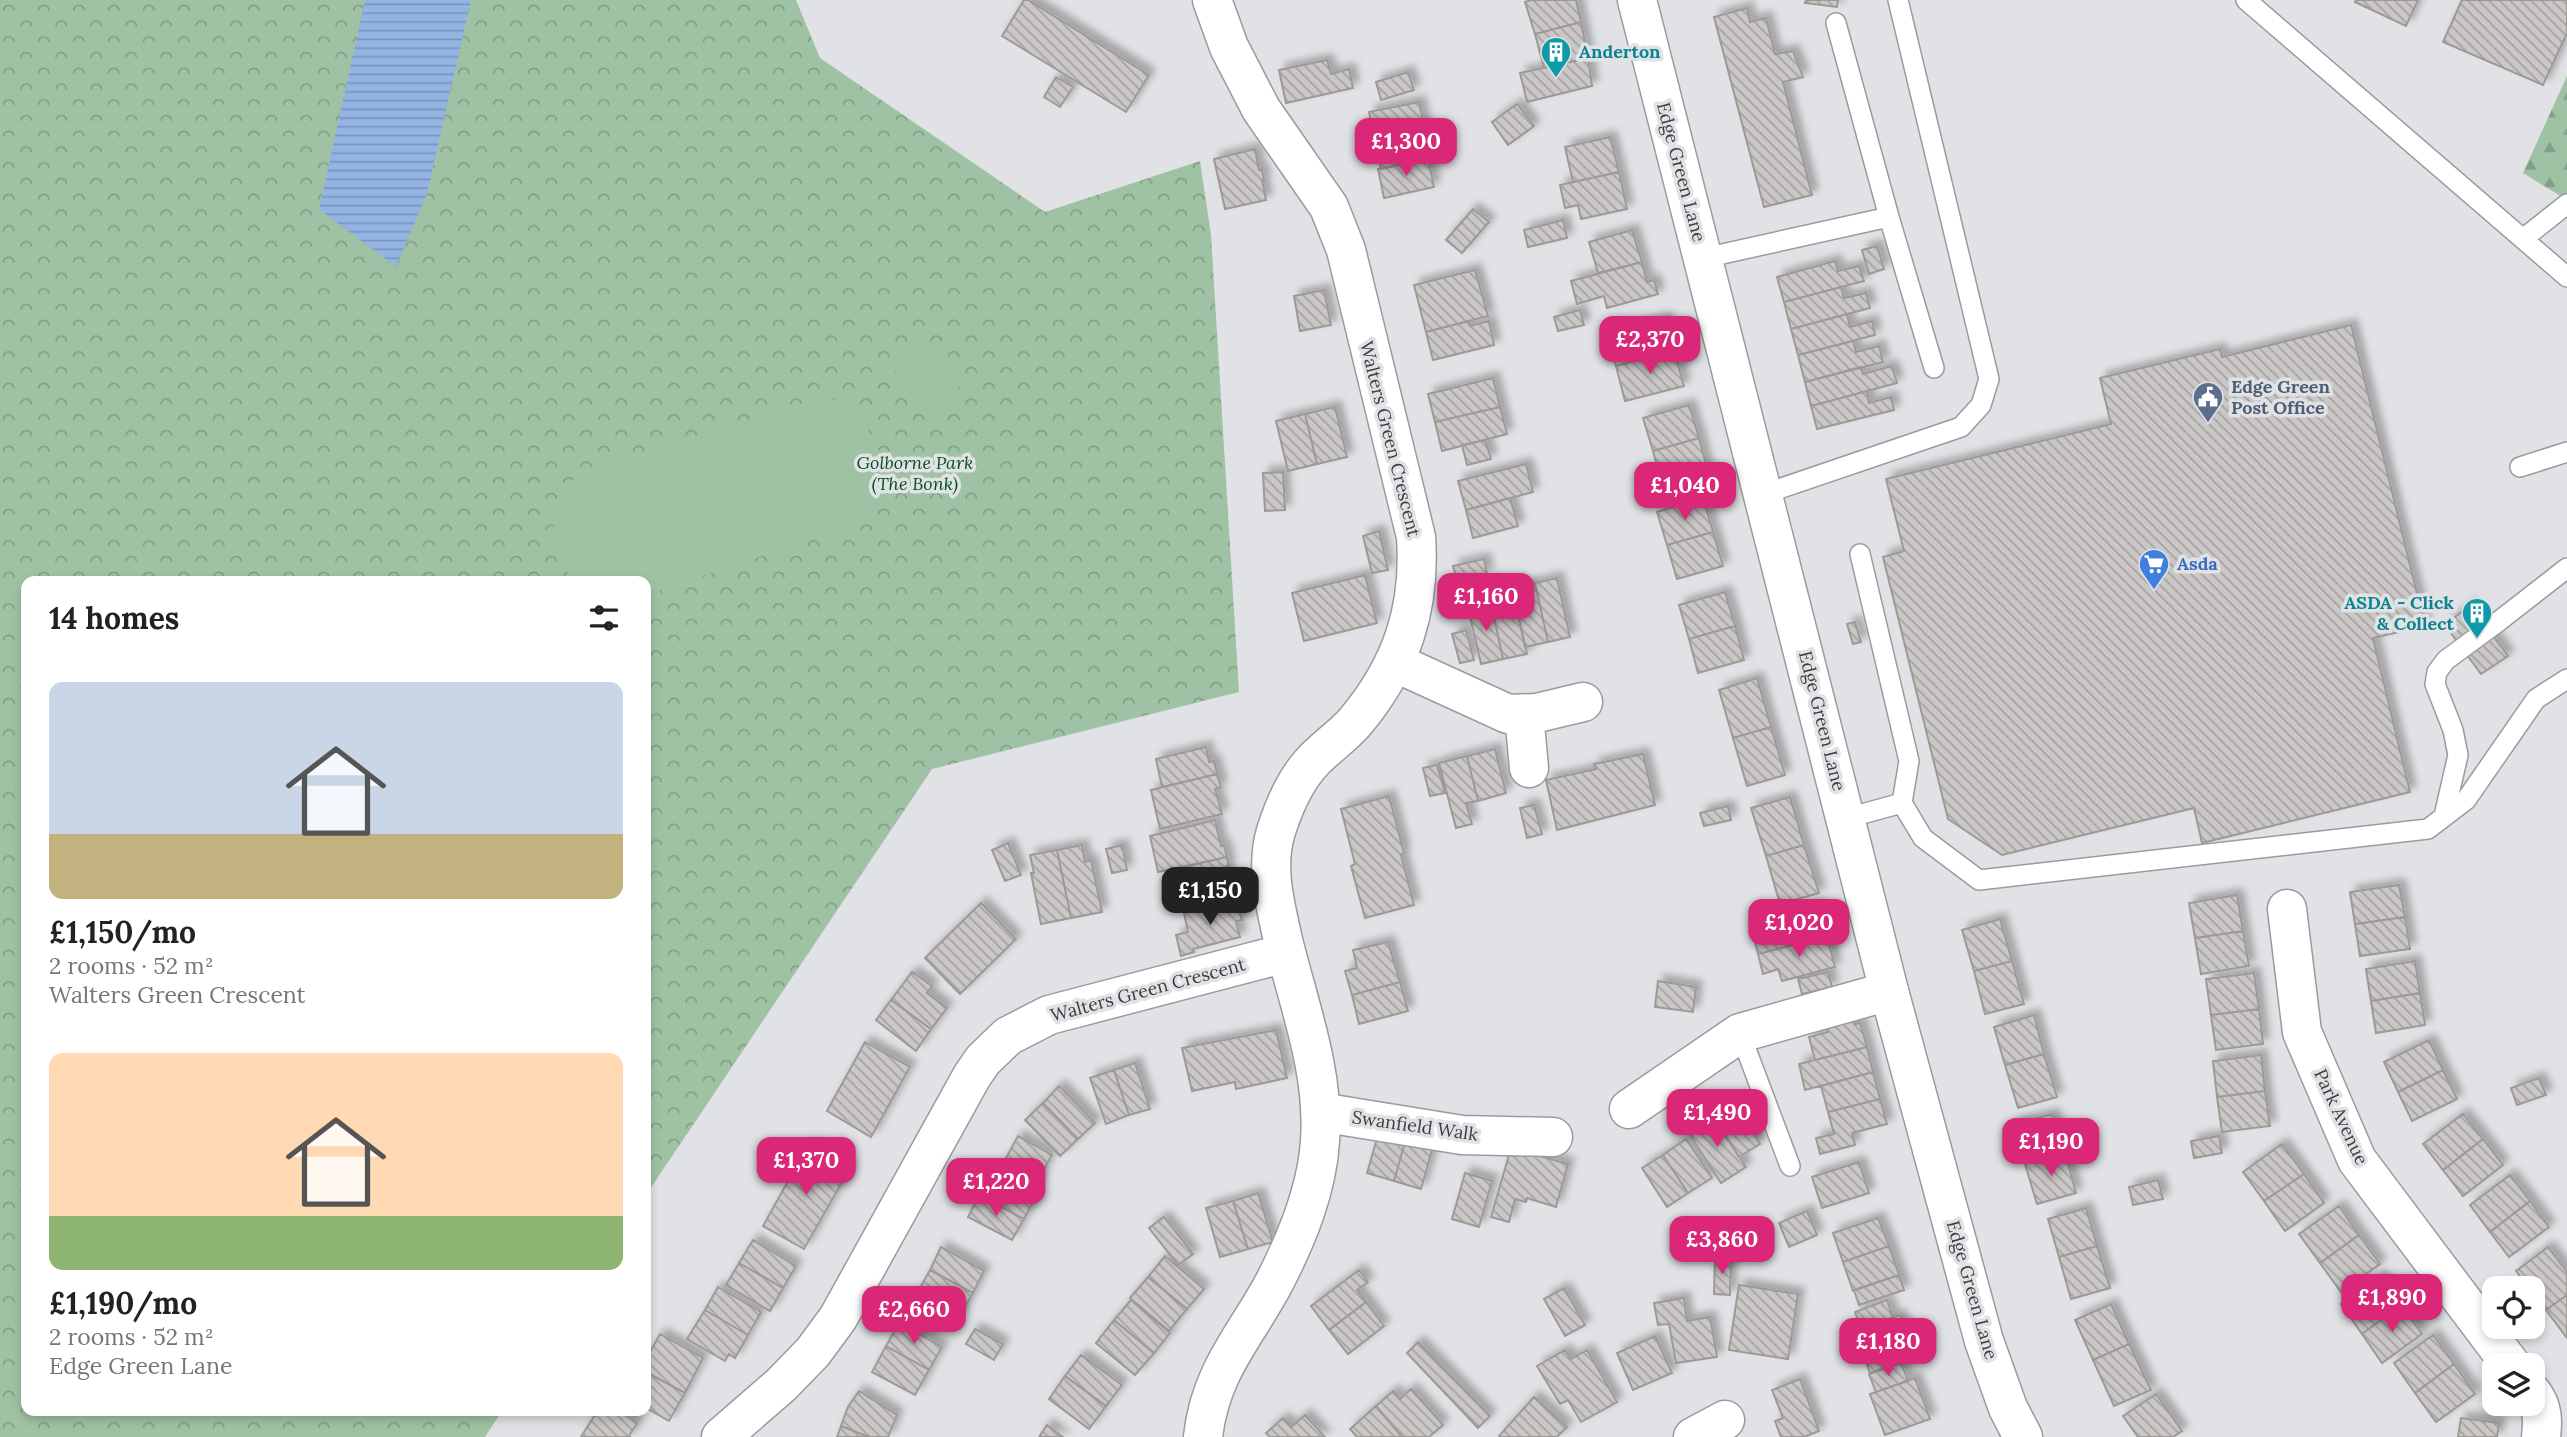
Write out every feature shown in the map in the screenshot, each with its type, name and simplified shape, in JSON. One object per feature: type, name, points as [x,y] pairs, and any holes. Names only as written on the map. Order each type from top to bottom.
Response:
[{"type":"street","name":"Walters Green Crescent","points":[[1203,1437],[1210,1397],[1220,1370],[1275,1281],[1305,1213],[1318,1166],[1320,1112],[1317,1071],[1272,889],[1275,833],[1288,799],[1311,763],[1354,723],[1381,689],[1413,613],[1418,571],[1416,537],[1346,250],[1329,207],[1261,109],[1229,47],[1212,0]]},
{"type":"street","name":"Edge Green Lane","points":[[1637,0],[1889,991],[1984,1340],[2008,1408],[2023,1437]]},
{"type":"street","points":[[1394,662],[1508,714],[1524,714],[1583,702]]},
{"type":"street","points":[[1524,714],[1529,768]]},
{"type":"street","name":"Park Avenue","points":[[2287,909],[2302,1032],[2357,1160],[2502,1353]]},
{"type":"street","name":"Walters Green Crescent","points":[[737,1432],[813,1352],[838,1318],[972,1076],[983,1060],[1008,1036],[1049,1016],[1286,953]]},
{"type":"street","points":[[1629,1108],[1740,1033],[1889,991]]},
{"type":"street","name":"Swanfield Walk","points":[[1320,1112],[1462,1135],[1553,1137]]},
{"type":"lane","points":[[1764,495],[1961,427],[1981,405],[1989,379],[1898,0]]},
{"type":"lane","points":[[2246,0],[2567,277]]},
{"type":"lane","points":[[1836,23],[1934,368]]},
{"type":"lane","points":[[2524,238],[2567,204]]},
{"type":"lane","points":[[1704,258],[1889,217]]},
{"type":"lane","points":[[2520,467],[2567,452]]},
{"type":"lane","points":[[1860,554],[1909,761],[1902,803],[1923,838],[1979,880],[2428,829],[2466,800],[2536,699],[2567,679]]},
{"type":"lane","points":[[2444,816],[2458,755],[2453,730],[2435,684],[2437,672],[2446,660],[2567,568]]},
{"type":"lane","points":[[1847,818],[1902,803]]},
{"type":"lane","points":[[1740,1033],[1790,1166]]},
{"type":"green space","name":"Golborne Park (The Bonk)","points":[[0,0],[796,0],[820,58],[1045,212],[1200,161],[1211,235],[1239,692],[932,769],[651,1188],[651,576],[21,576],[21,1416],[499,1416],[485,1437],[0,1437]]},
{"type":"green space","points":[[2567,76],[2567,200],[2523,173]]},
{"type":"green space","points":[[923,348],[929,349],[960,376],[956,396],[944,410],[930,411],[897,387],[897,366],[909,354]]},
{"type":"green space","points":[[825,396],[850,407],[877,442],[884,478],[878,509],[869,520],[651,593],[651,576],[570,576],[553,534],[555,506],[565,485],[590,469]]},
{"type":"water","points":[[365,0],[471,0],[427,194],[396,267],[319,209]]},
{"type":"building","points":[[1024,0],[1149,75],[1126,112],[1002,36]]},
{"type":"building","points":[[1576,0],[1581,22],[1535,34],[1525,2]]},
{"type":"building","points":[[1806,0],[1838,0],[1837,7],[1805,3]]},
{"type":"building","points":[[2418,0],[2406,26],[2355,2]]},
{"type":"building","points":[[2462,0],[2567,0],[2567,33],[2543,85],[2443,42]]},
{"type":"building","points":[[1747,8],[1750,22],[1766,18],[1775,54],[1793,51],[1803,77],[1783,82],[1812,195],[1764,207],[1714,17]]},
{"type":"building","points":[[1581,22],[1588,58],[1544,68],[1535,34]]},
{"type":"building","name":"Anderton","points":[[1588,58],[1592,86],[1527,102],[1520,73]]},
{"type":"building","points":[[1327,60],[1331,74],[1349,69],[1353,88],[1286,103],[1279,70]]},
{"type":"building","points":[[1408,72],[1414,90],[1381,100],[1376,82]]},
{"type":"building","points":[[1056,77],[1073,87],[1060,107],[1044,97]]},
{"type":"building","points":[[1419,102],[1425,130],[1375,141],[1369,112]]},
{"type":"building","points":[[1517,104],[1534,126],[1508,145],[1492,122]]},
{"type":"building","points":[[1425,130],[1431,158],[1381,169],[1375,141]]},
{"type":"building","points":[[1610,137],[1619,172],[1573,182],[1565,147]]},
{"type":"building","points":[[1255,149],[1259,170],[1262,170],[1266,200],[1225,209],[1214,159]]},
{"type":"building","points":[[1428,159],[1434,187],[1384,198],[1378,169]]},
{"type":"building","points":[[1619,172],[1627,209],[1581,219],[1578,205],[1565,208],[1560,185]]},
{"type":"building","points":[[1473,209],[1489,222],[1462,253],[1446,240]]},
{"type":"building","points":[[1563,220],[1567,238],[1528,247],[1524,230]]},
{"type":"building","points":[[1632,230],[1642,262],[1598,273],[1589,242]]},
{"type":"building","points":[[1877,246],[1884,269],[1869,274],[1862,250]]},
{"type":"building","points":[[1835,261],[1838,271],[1859,266],[1864,281],[1784,302],[1777,277]]},
{"type":"building","points":[[1642,262],[1647,282],[1654,280],[1658,294],[1607,308],[1604,296],[1577,304],[1571,281]]},
{"type":"building","points":[[1475,270],[1488,316],[1426,332],[1414,285]]},
{"type":"building","points":[[1841,287],[1844,298],[1866,293],[1870,308],[1791,329],[1784,302]]},
{"type":"building","points":[[1324,290],[1331,325],[1300,331],[1294,296]]},
{"type":"building","points":[[1580,310],[1584,325],[1558,331],[1554,317]]},
{"type":"building","points":[[1847,314],[1850,327],[1872,321],[1875,335],[1798,355],[1791,329]]},
{"type":"building","points":[[1666,318],[1674,351],[1616,366],[1607,333]]},
{"type":"building","points":[[1469,321],[1470,326],[1489,321],[1494,345],[1433,360],[1426,332]]},
{"type":"building","name":"Asda","points":[[2351,325],[2425,626],[2373,638],[2410,792],[2202,843],[2194,808],[2002,855],[1948,819],[1883,557],[1904,551],[1886,479],[2111,424],[2100,378],[2220,349],[2222,357]]},
{"type":"building","points":[[1853,341],[1856,352],[1879,346],[1883,362],[1805,382],[1798,355]]},
{"type":"building","points":[[1674,351],[1684,386],[1625,401],[1616,366]]},
{"type":"building","points":[[1892,366],[1897,383],[1811,406],[1805,382],[1861,367],[1863,374]]},
{"type":"building","points":[[1493,378],[1500,407],[1435,422],[1428,394]]},
{"type":"building","points":[[1867,391],[1869,403],[1891,397],[1894,410],[1817,429],[1811,406]]},
{"type":"building","points":[[1689,405],[1699,438],[1653,451],[1643,418]]},
{"type":"building","points":[[1335,407],[1347,457],[1317,464],[1305,414]]},
{"type":"building","points":[[1500,407],[1507,434],[1442,451],[1435,422]]},
{"type":"building","points":[[1305,414],[1317,464],[1288,471],[1276,421]]},
{"type":"building","points":[[1699,438],[1708,472],[1662,485],[1653,451]]},
{"type":"building","points":[[1485,440],[1491,459],[1467,465],[1462,445]]},
{"type":"building","points":[[1526,464],[1533,492],[1466,510],[1458,481]]},
{"type":"building","points":[[1283,472],[1285,510],[1265,511],[1263,473]]},
{"type":"building","points":[[1510,498],[1518,526],[1473,538],[1466,510]]},
{"type":"building","points":[[1703,498],[1713,532],[1667,545],[1657,512]]},
{"type":"building","points":[[1379,531],[1388,570],[1372,573],[1363,536]]},
{"type":"building","points":[[1713,532],[1723,566],[1677,579],[1667,545]]},
{"type":"building","points":[[1484,559],[1487,574],[1457,580],[1453,566]]},
{"type":"building","points":[[1365,575],[1377,623],[1304,641],[1292,593]]},
{"type":"building","points":[[1557,578],[1570,637],[1548,642],[1535,583]]},
{"type":"building","points":[[1535,583],[1548,642],[1525,647],[1512,588]]},
{"type":"building","points":[[1725,592],[1735,626],[1689,639],[1679,605]]},
{"type":"building","points":[[1491,602],[1503,659],[1481,664],[1468,607]]},
{"type":"building","name":"ASDA - Click & Collect","points":[[2470,605],[2508,656],[2481,674],[2445,625]]},
{"type":"building","points":[[1517,608],[1527,654],[1503,659],[1493,613]]},
{"type":"building","points":[[1855,622],[1861,642],[1853,644],[1847,624]]},
{"type":"building","points":[[1735,626],[1744,660],[1698,673],[1689,639]]},
{"type":"building","points":[[1466,630],[1474,660],[1460,663],[1452,634]]},
{"type":"building","points":[[1757,678],[1771,727],[1733,738],[1719,690]]},
{"type":"building","points":[[1771,727],[1785,775],[1747,786],[1733,738]]},
{"type":"building","points":[[1206,747],[1209,762],[1214,761],[1217,774],[1162,787],[1156,759]]},
{"type":"building","points":[[1495,749],[1506,793],[1478,801],[1467,756]]},
{"type":"building","points":[[1643,754],[1655,805],[1557,830],[1546,780],[1596,769],[1594,764]]},
{"type":"building","points":[[1467,756],[1478,801],[1466,803],[1472,824],[1456,828],[1439,763]]},
{"type":"building","points":[[1437,765],[1445,793],[1430,796],[1423,768]]},
{"type":"building","points":[[1217,774],[1221,787],[1215,789],[1222,814],[1160,829],[1151,790]]},
{"type":"building","points":[[1389,796],[1414,905],[1365,918],[1351,866],[1355,864],[1341,809]]},
{"type":"building","points":[[1790,797],[1804,845],[1766,856],[1751,808]]},
{"type":"building","points":[[1534,805],[1542,834],[1527,838],[1520,808]]},
{"type":"building","points":[[1728,806],[1731,820],[1704,826],[1700,813]]},
{"type":"building","points":[[1215,820],[1221,846],[1224,845],[1227,857],[1158,872],[1150,836]]},
{"type":"building","points":[[1008,843],[1021,875],[1005,881],[992,850]]},
{"type":"building","points":[[1082,845],[1085,862],[1091,860],[1102,912],[1071,918],[1057,850]]},
{"type":"building","points":[[1122,845],[1127,870],[1112,873],[1106,849]]},
{"type":"building","points":[[1804,845],[1819,893],[1780,904],[1766,856]]},
{"type":"building","points":[[1057,850],[1071,918],[1041,924],[1030,855]]},
{"type":"building","points":[[1227,857],[1230,884],[1182,894],[1176,869]]},
{"type":"building","points":[[2399,885],[2405,917],[2355,924],[2350,892]]},
{"type":"building","points":[[2237,895],[2243,931],[2195,938],[2189,903]]},
{"type":"building","points":[[1236,900],[1242,920],[1236,921],[1240,937],[1193,949],[1194,952],[1181,956],[1176,935],[1188,932],[1184,913]]},
{"type":"building","points":[[981,903],[1016,939],[960,994],[925,958]]},
{"type":"building","points":[[1818,905],[1827,936],[1758,954],[1753,934],[1768,931],[1765,919]]},
{"type":"building","points":[[2405,917],[2410,949],[2360,956],[2355,924]]},
{"type":"building","points":[[2000,919],[2012,961],[1974,971],[1962,930]]},
{"type":"building","points":[[2243,931],[2249,966],[2201,974],[2195,938]]},
{"type":"building","points":[[1827,936],[1835,967],[1782,981],[1778,969],[1763,974],[1758,954]]},
{"type":"building","points":[[1388,942],[1400,982],[1352,995],[1345,971],[1357,968],[1353,950]]},
{"type":"building","points":[[2012,961],[2024,1004],[1985,1014],[1974,971]]},
{"type":"building","points":[[2415,961],[2420,993],[2371,1001],[2366,969]]},
{"type":"building","points":[[912,972],[932,986],[927,993],[947,1008],[931,1029],[891,1000]]},
{"type":"building","points":[[1828,972],[1832,987],[1802,994],[1798,979]]},
{"type":"building","points":[[2254,973],[2259,1009],[2211,1015],[2206,979]]},
{"type":"building","points":[[1658,981],[1696,987],[1693,1012],[1655,1007]]},
{"type":"building","points":[[1400,982],[1408,1011],[1359,1024],[1352,995]]},
{"type":"building","points":[[2420,993],[2425,1025],[2376,1033],[2371,1001]]},
{"type":"building","points":[[891,1000],[931,1029],[916,1051],[876,1020]]},
{"type":"building","points":[[2259,1009],[2263,1044],[2216,1050],[2211,1015]]},
{"type":"building","points":[[2034,1015],[2044,1054],[2005,1065],[1994,1027]]},
{"type":"building","points":[[1854,1020],[1855,1024],[1860,1023],[1867,1047],[1815,1060],[1809,1037],[1828,1032],[1827,1027]]},
{"type":"building","points":[[1276,1030],[1287,1078],[1236,1089],[1235,1082],[1192,1091],[1182,1048]]},
{"type":"building","points":[[2429,1040],[2443,1070],[2398,1092],[2384,1062]]},
{"type":"building","points":[[865,1042],[910,1067],[871,1137],[827,1111]]},
{"type":"building","points":[[1867,1047],[1873,1072],[1805,1090],[1799,1064]]},
{"type":"building","points":[[2044,1054],[2057,1097],[2018,1108],[2005,1065]]},
{"type":"building","points":[[2261,1055],[2265,1091],[2217,1097],[2213,1061]]},
{"type":"building","points":[[1135,1063],[1150,1109],[1129,1115],[1114,1070]]},
{"type":"building","points":[[1114,1070],[1129,1115],[1106,1124],[1090,1078]]},
{"type":"building","points":[[2443,1070],[2457,1099],[2412,1121],[2398,1092]]},
{"type":"building","points":[[1873,1072],[1880,1099],[1828,1112],[1821,1086]]},
{"type":"building","points":[[2539,1078],[2546,1095],[2517,1105],[2511,1088]]},
{"type":"building","points":[[1059,1086],[1095,1123],[1078,1139],[1043,1103]]},
{"type":"building","points":[[2265,1091],[2270,1126],[2222,1132],[2217,1097]]},
{"type":"building","points":[[1880,1099],[1887,1124],[1852,1133],[1855,1145],[1820,1154],[1816,1138],[1834,1134],[1828,1112]]},
{"type":"building","points":[[1733,1101],[1760,1144],[1739,1157],[1712,1115]]},
{"type":"building","points":[[1043,1103],[1078,1139],[1060,1156],[1025,1120]]},
{"type":"building","points":[[2053,1114],[2065,1152],[2025,1164],[2014,1124]]},
{"type":"building","points":[[2463,1114],[2483,1139],[2443,1170],[2423,1144]]},
{"type":"building","points":[[1712,1115],[1746,1167],[1721,1183],[1687,1130]]},
{"type":"building","points":[[1380,1128],[1407,1135],[1394,1181],[1367,1173]]},
{"type":"building","points":[[1407,1135],[1434,1143],[1421,1189],[1394,1181]]},
{"type":"building","points":[[1018,1136],[1052,1155],[1034,1186],[1001,1167]]},
{"type":"building","points":[[2219,1136],[2222,1153],[2194,1158],[2191,1141]]},
{"type":"building","points":[[1686,1139],[1712,1178],[1688,1193],[1663,1155]]},
{"type":"building","points":[[2483,1139],[2503,1165],[2463,1196],[2443,1170]]},
{"type":"building","points":[[2282,1144],[2304,1174],[2264,1201],[2243,1172]]},
{"type":"building","points":[[808,1145],[850,1168],[804,1249],[763,1226]]},
{"type":"building","points":[[1511,1148],[1568,1164],[1556,1207],[1527,1198],[1526,1202],[1515,1199],[1509,1222],[1491,1217]]},
{"type":"building","points":[[2065,1152],[2076,1193],[2037,1204],[2025,1164]]},
{"type":"building","points":[[1663,1155],[1688,1193],[1667,1207],[1642,1168]]},
{"type":"building","points":[[1859,1162],[1869,1193],[1822,1208],[1812,1177]]},
{"type":"building","points":[[1465,1173],[1492,1181],[1479,1227],[1452,1219]]},
{"type":"building","points":[[990,1174],[1035,1198],[1024,1219],[979,1195]]},
{"type":"building","points":[[2304,1174],[2324,1203],[2285,1231],[2264,1201]]},
{"type":"building","points":[[2510,1175],[2530,1201],[2490,1232],[2470,1205]]},
{"type":"building","points":[[2158,1180],[2163,1199],[2133,1205],[2129,1187]]},
{"type":"building","points":[[1258,1193],[1273,1242],[1248,1249],[1233,1201]]},
{"type":"building","points":[[979,1195],[1024,1219],[1012,1240],[968,1217]]},
{"type":"building","points":[[1233,1201],[1248,1249],[1220,1257],[1206,1208]]},
{"type":"building","points":[[2530,1201],[2549,1227],[2509,1257],[2490,1232]]},
{"type":"building","points":[[2339,1206],[2359,1235],[2320,1263],[2299,1234]]},
{"type":"building","points":[[2086,1208],[2097,1246],[2059,1257],[2048,1219]]},
{"type":"building","points":[[1807,1211],[1817,1235],[1789,1247],[1779,1223]]},
{"type":"building","points":[[1164,1217],[1193,1254],[1178,1265],[1149,1228]]},
{"type":"building","points":[[1878,1218],[1889,1246],[1843,1262],[1833,1233]]},
{"type":"building","points":[[2359,1235],[2380,1264],[2341,1292],[2320,1263]]},
{"type":"building","points":[[753,1240],[796,1266],[783,1288],[739,1263]]},
{"type":"building","points":[[1889,1246],[1899,1275],[1853,1291],[1843,1262]]},
{"type":"building","points":[[2097,1246],[2110,1288],[2071,1299],[2059,1257]]},
{"type":"building","points":[[941,1247],[984,1271],[973,1293],[930,1270]]},
{"type":"building","points":[[2548,1247],[2567,1272],[2567,1295],[2546,1310],[2545,1276],[2520,1276],[2516,1271]]},
{"type":"building","points":[[1165,1256],[1204,1289],[1187,1309],[1148,1277]]},
{"type":"building","points":[[1715,1258],[1731,1259],[1730,1295],[1714,1294]]},
{"type":"building","points":[[739,1263],[783,1288],[770,1311],[726,1285]]},
{"type":"building","points":[[930,1270],[973,1293],[958,1319],[916,1295]]},
{"type":"building","points":[[1359,1270],[1368,1282],[1357,1290],[1366,1302],[1329,1330],[1311,1306]]},
{"type":"building","points":[[1899,1275],[1904,1290],[1859,1305],[1854,1290]]},
{"type":"building","points":[[2380,1276],[2401,1305],[2362,1334],[2341,1304]]},
{"type":"building","points":[[1148,1277],[1187,1309],[1169,1331],[1130,1298]]},
{"type":"building","points":[[1739,1285],[1798,1294],[1788,1359],[1729,1350]]},
{"type":"building","points":[[718,1287],[761,1312],[748,1335],[705,1310]]},
{"type":"building","points":[[1564,1288],[1585,1325],[1565,1336],[1544,1299]]},
{"type":"building","points":[[2567,1295],[2567,1338],[2546,1310]]},
{"type":"building","points":[[1684,1298],[1687,1321],[1710,1317],[1717,1357],[1676,1363],[1669,1324],[1658,1325],[1654,1303]]},
{"type":"building","points":[[1131,1300],[1170,1333],[1154,1353],[1114,1320]]},
{"type":"building","points":[[1887,1300],[1893,1318],[1861,1329],[1855,1312]]},
{"type":"building","points":[[1366,1302],[1384,1326],[1348,1354],[1329,1330]]},
{"type":"building","points":[[2111,1304],[2129,1344],[2093,1360],[2075,1320]]},
{"type":"building","points":[[2401,1305],[2422,1334],[2382,1363],[2362,1334]]},
{"type":"building","points":[[705,1310],[748,1335],[735,1358],[729,1354],[725,1361],[687,1339]]},
{"type":"building","points":[[1900,1315],[1915,1357],[1870,1373],[1855,1331]]},
{"type":"building","points":[[1114,1320],[1154,1353],[1135,1375],[1096,1343]]},
{"type":"building","points":[[899,1323],[942,1347],[929,1370],[886,1346]]},
{"type":"building","points":[[975,1329],[1003,1344],[994,1360],[966,1344]]},
{"type":"building","points":[[660,1334],[703,1358],[685,1393],[651,1375],[651,1350]]},
{"type":"building","points":[[2433,1335],[2454,1364],[2415,1393],[2394,1363]]},
{"type":"building","points":[[1655,1336],[1672,1373],[1633,1390],[1617,1353]]},
{"type":"building","points":[[1418,1342],[1490,1416],[1478,1428],[1407,1353]]},
{"type":"building","points":[[2129,1344],[2151,1390],[2114,1406],[2093,1360]]},
{"type":"building","points":[[886,1346],[929,1370],[915,1395],[872,1372]]},
{"type":"building","points":[[1565,1350],[1571,1359],[1587,1350],[1617,1402],[1581,1422],[1568,1400],[1560,1404],[1537,1366]]},
{"type":"building","points":[[1081,1355],[1122,1385],[1106,1406],[1065,1376]]},
{"type":"building","points":[[1901,1363],[1908,1381],[1876,1392],[1869,1374]]},
{"type":"building","points":[[2454,1364],[2475,1394],[2436,1422],[2415,1393]]},
{"type":"building","points":[[651,1375],[685,1393],[669,1421],[651,1411]]},
{"type":"building","points":[[1065,1376],[1106,1406],[1089,1429],[1049,1399]]},
{"type":"building","points":[[1915,1378],[1930,1419],[1885,1435],[1870,1394]]},
{"type":"building","points":[[1800,1379],[1819,1431],[1804,1437],[1781,1437],[1775,1421],[1783,1418],[1772,1390]]},
{"type":"building","points":[[1411,1389],[1443,1425],[1429,1437],[1402,1437],[1376,1406],[1393,1391],[1400,1399]]},
{"type":"building","points":[[859,1391],[897,1415],[888,1437],[869,1437],[841,1426],[848,1407]]},
{"type":"building","points":[[2156,1394],[2182,1431],[2173,1437],[2138,1437],[2123,1416]]},
{"type":"building","points":[[1534,1397],[1567,1427],[1557,1437],[1500,1437],[1499,1436]]},
{"type":"building","points":[[1376,1406],[1402,1437],[1357,1437],[1350,1429]]},
{"type":"building","points":[[1305,1415],[1325,1437],[1270,1437],[1266,1433],[1283,1418],[1291,1427]]},
{"type":"building","points":[[594,1416],[626,1416],[637,1423],[629,1436],[631,1437],[581,1437]]},
{"type":"building","points":[[2461,1418],[2499,1423],[2497,1437],[2458,1437]]},
{"type":"building","points":[[1047,1425],[1063,1437],[1039,1437]]},
{"type":"building","points":[[841,1426],[869,1437],[837,1437]]},
{"type":"place","name":"Anderton","points":[[1556,79]]},
{"type":"place","name":"Edge Green Post Office","points":[[2208,424]]},
{"type":"place","name":"Asda","points":[[2154,591]]},
{"type":"place","name":"ASDA - Click & Collect","points":[[2477,640]]}]
